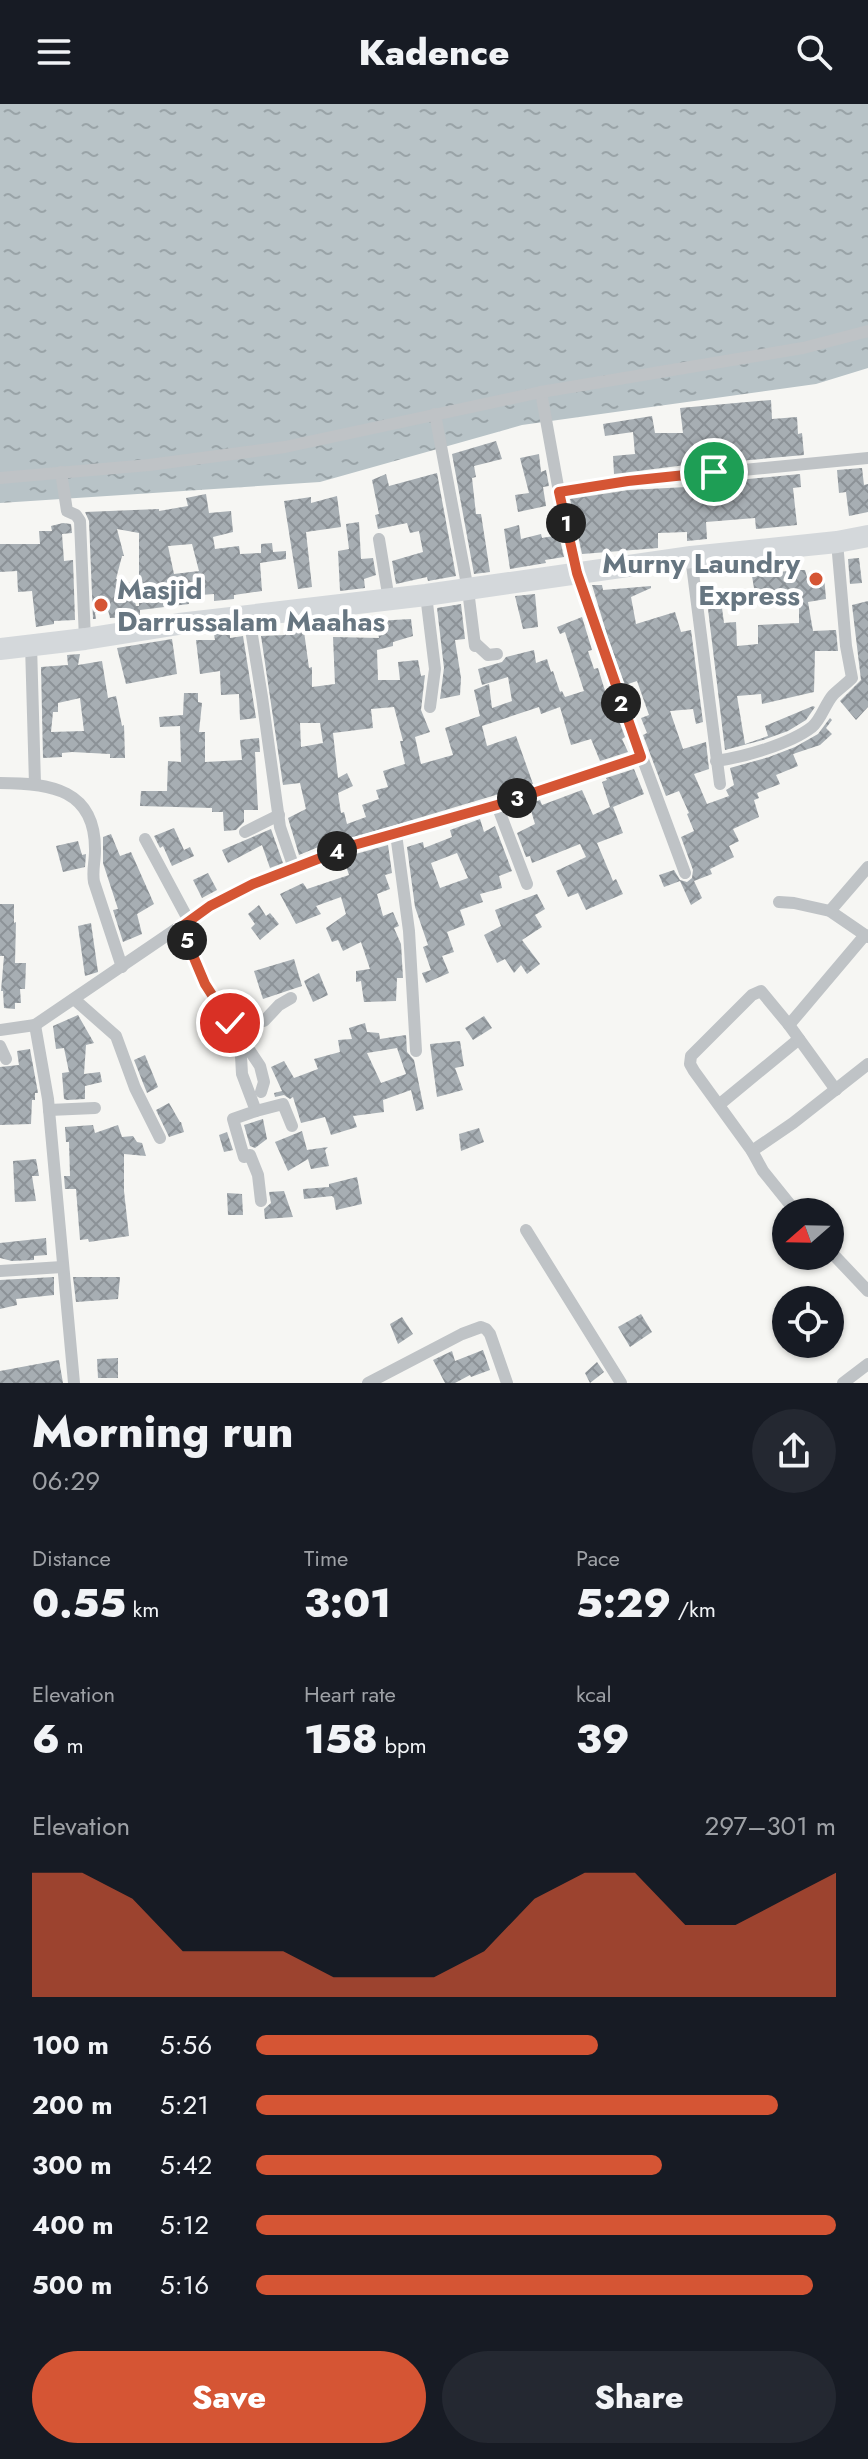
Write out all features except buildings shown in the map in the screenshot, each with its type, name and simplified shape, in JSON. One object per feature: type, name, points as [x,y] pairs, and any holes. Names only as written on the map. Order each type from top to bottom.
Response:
[{"type":"highway","points":[[0,649],[868,536]]},
{"type":"street","points":[[0,478],[149,465],[285,447],[541,392],[803,348],[868,331]]},
{"type":"street","points":[[541,392],[577,573],[685,873]]},
{"type":"street","points":[[435,414],[475,644],[488,655],[497,654]]},
{"type":"street","points":[[559,492],[642,479],[868,458]]},
{"type":"street","points":[[61,472],[67,511],[80,521],[85,639]]},
{"type":"street","points":[[379,539],[389,600]]},
{"type":"street","points":[[716,761],[741,758],[765,750],[813,726],[833,695],[852,678],[846,646],[837,542]]},
{"type":"street","points":[[691,557],[720,784]]},
{"type":"street","points":[[426,595],[435,669],[430,707]]},
{"type":"street","points":[[249,617],[279,815],[294,868]]},
{"type":"street","points":[[31,645],[35,784]]},
{"type":"street","points":[[0,1030],[35,1025],[231,895],[294,868],[354,845],[497,805],[641,757]]},
{"type":"street","points":[[0,783],[50,786],[83,805],[89,815],[95,852],[92,868],[94,882],[122,967]]},
{"type":"street","points":[[497,805],[527,884]]},
{"type":"street","points":[[245,832],[279,815]]},
{"type":"street","points":[[396,834],[409,931],[416,1044]]},
{"type":"street","points":[[145,839],[185,924],[205,984],[260,1066],[264,1082],[261,1092]]},
{"type":"street","points":[[830,911],[868,867]]},
{"type":"street","points":[[779,902],[830,911],[866,936],[789,1025]]},
{"type":"street","points":[[785,1198],[694,1071],[690,1064],[691,1056],[756,991],[761,991],[836,1090]]},
{"type":"street","points":[[230,1023],[264,1021],[279,1005],[291,998]]},
{"type":"street","points":[[74,999],[116,1036],[135,1088],[160,1138]]},
{"type":"street","points":[[35,1025],[49,1110],[74,1383]]},
{"type":"street","points":[[240,1038],[242,1074],[256,1111]]},
{"type":"street","points":[[720,1104],[799,1039]]},
{"type":"street","points":[[0,1046],[6,1059]]},
{"type":"street","points":[[752,1151],[868,1064]]},
{"type":"street","points":[[261,1201],[258,1175],[250,1155],[244,1157],[233,1119],[283,1104],[292,1126]]},
{"type":"street","points":[[49,1110],[95,1108]]},
{"type":"street","points":[[526,1230],[621,1383]]},
{"type":"street","points":[[844,1266],[868,1291]]},
{"type":"street","points":[[0,1271],[62,1267]]},
{"type":"street","points":[[368,1383],[481,1327],[490,1334],[507,1383]]},
{"type":"street","points":[[843,1383],[868,1364]]},
{"type":"water","points":[[0,104],[868,104],[868,368],[816,384],[522,425],[320,482],[0,503]]},
{"type":"place","name":"Murny Laundry Express","points":[[816,579]]},
{"type":"place","name":"Masjid Darrussalam Maahas","points":[[101,605]]},
{"type":"route","points":[[230,1023],[205,984],[181,927],[210,906],[253,884],[354,845],[497,805],[641,757],[577,573],[559,492],[714,472]]}]
